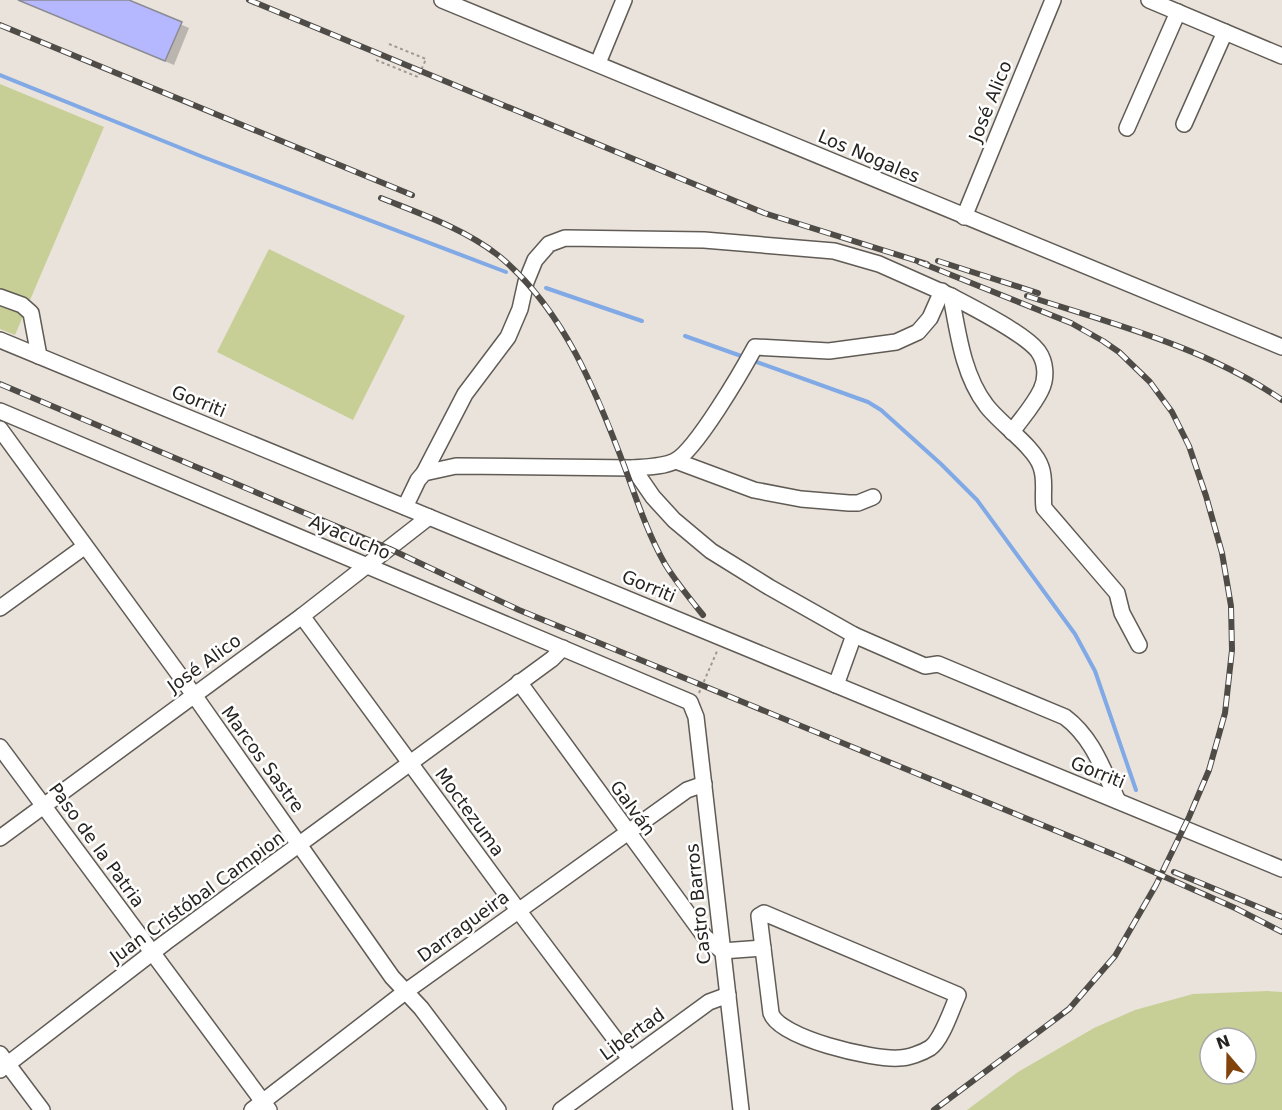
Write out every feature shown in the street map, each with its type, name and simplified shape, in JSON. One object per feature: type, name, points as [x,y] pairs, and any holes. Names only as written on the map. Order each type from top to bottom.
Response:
[{"type":"street","name":"Los Nogales","points":[[442,0],[1282,347]]},
{"type":"street","points":[[598,63],[624,0]]},
{"type":"street","name":"José Alico","points":[[964,217],[1053,0]]},
{"type":"street","points":[[1149,0],[1282,56]]},
{"type":"street","points":[[1127,128],[1178,12]]},
{"type":"street","points":[[1184,124],[1225,32]]},
{"type":"street","points":[[405,507],[465,394],[508,337],[520,309],[526,282],[535,260],[549,244],[565,238],[704,240],[834,251],[879,264],[946,293],[1003,325],[1031,344],[1043,362],[1045,378],[1041,391],[1012,432]]},
{"type":"street","points":[[676,461],[692,445],[755,347],[829,351],[896,342],[918,332],[946,293]]},
{"type":"street","points":[[946,293],[975,387],[986,406],[1040,464],[1044,478],[1042,495],[1044,508],[1117,593],[1122,613],[1139,645]]},
{"type":"street","points":[[0,297],[22,305],[31,313],[39,356]]},
{"type":"street","name":"Gorriti","points":[[0,340],[1282,869]]},
{"type":"street","name":"Ayacucho","points":[[0,411],[689,703]]},
{"type":"street","name":"Marcos Sastre","points":[[0,429],[301,844],[392,977],[421,1008],[498,1110]]},
{"type":"street","points":[[424,473],[456,466],[633,468],[676,461],[754,490],[801,499],[858,503],[873,497]]},
{"type":"street","points":[[633,468],[653,497],[674,520],[711,551],[769,587],[854,635],[925,666],[938,664],[1065,717],[1087,738],[1118,801]]},
{"type":"street","name":"José Alico","points":[[0,838],[302,616],[429,516]]},
{"type":"street","points":[[0,608],[84,547]]},
{"type":"street","name":"Moctezuma","points":[[302,616],[630,1059]]},
{"type":"street","points":[[836,685],[854,635]]},
{"type":"street","name":"Juan Cristóbal Campion","points":[[3,1063],[552,659],[563,648]]},
{"type":"street","name":"Galván","points":[[519,682],[705,937],[722,951]]},
{"type":"street","name":"Castro Barros","points":[[689,703],[696,717],[741,1110]]},
{"type":"street","name":"Paso de la Patria","points":[[0,747],[152,953],[261,1107]]},
{"type":"street","name":"Darragueira","points":[[261,1107],[405,992],[687,790],[704,784]]},
{"type":"street","points":[[764,913],[958,995],[938,1039],[931,1047],[899,1059],[846,1052],[831,1048],[777,1024],[772,1019],[764,948],[759,916],[764,913]]},
{"type":"street","points":[[722,951],[764,948]]},
{"type":"street","name":"Libertad","points":[[561,1110],[709,1002],[728,995]]},
{"type":"street","points":[[3,1063],[42,1110]]},
{"type":"path","points":[[376,60],[418,77],[426,59],[389,44]]},
{"type":"path","points":[[689,703],[722,638]]},
{"type":"green space","points":[[0,84],[104,127],[15,335],[0,329]]},
{"type":"green space","points":[[269,249],[405,316],[353,420],[217,352]]},
{"type":"green space","points":[[1282,992],[1282,1110],[967,1110],[1018,1072],[1094,1028],[1135,1010],[1193,994]]},
{"type":"building","points":[[18,0],[129,0],[182,22],[165,61]]},
{"type":"waterway","points":[[0,75],[203,157],[506,272]]},
{"type":"waterway","points":[[546,288],[642,321]]},
{"type":"waterway","points":[[685,336],[744,357]]},
{"type":"waterway","points":[[751,360],[868,402],[881,410],[977,500],[1075,634],[1095,671],[1136,790]]},
{"type":"railway","points":[[249,0],[764,213],[927,264]]},
{"type":"railway","points":[[0,25],[412,195]]},
{"type":"railway","points":[[381,198],[442,223],[486,246],[522,277],[542,301],[576,353],[590,381],[659,553],[703,615]]},
{"type":"railway","points":[[938,261],[1038,293]]},
{"type":"railway","points":[[919,262],[1071,323],[1119,352],[1150,382],[1172,412],[1189,446],[1206,496],[1222,553],[1231,606],[1232,650],[1225,713],[1209,770],[1156,885],[1115,956],[1069,1009],[934,1110]]},
{"type":"railway","points":[[1027,296],[1159,339],[1191,352],[1223,366],[1282,400]]},
{"type":"railway","points":[[0,384],[390,549],[519,610],[1120,857],[1235,908],[1282,932]]},
{"type":"railway","points":[[1174,872],[1282,917]]}]
